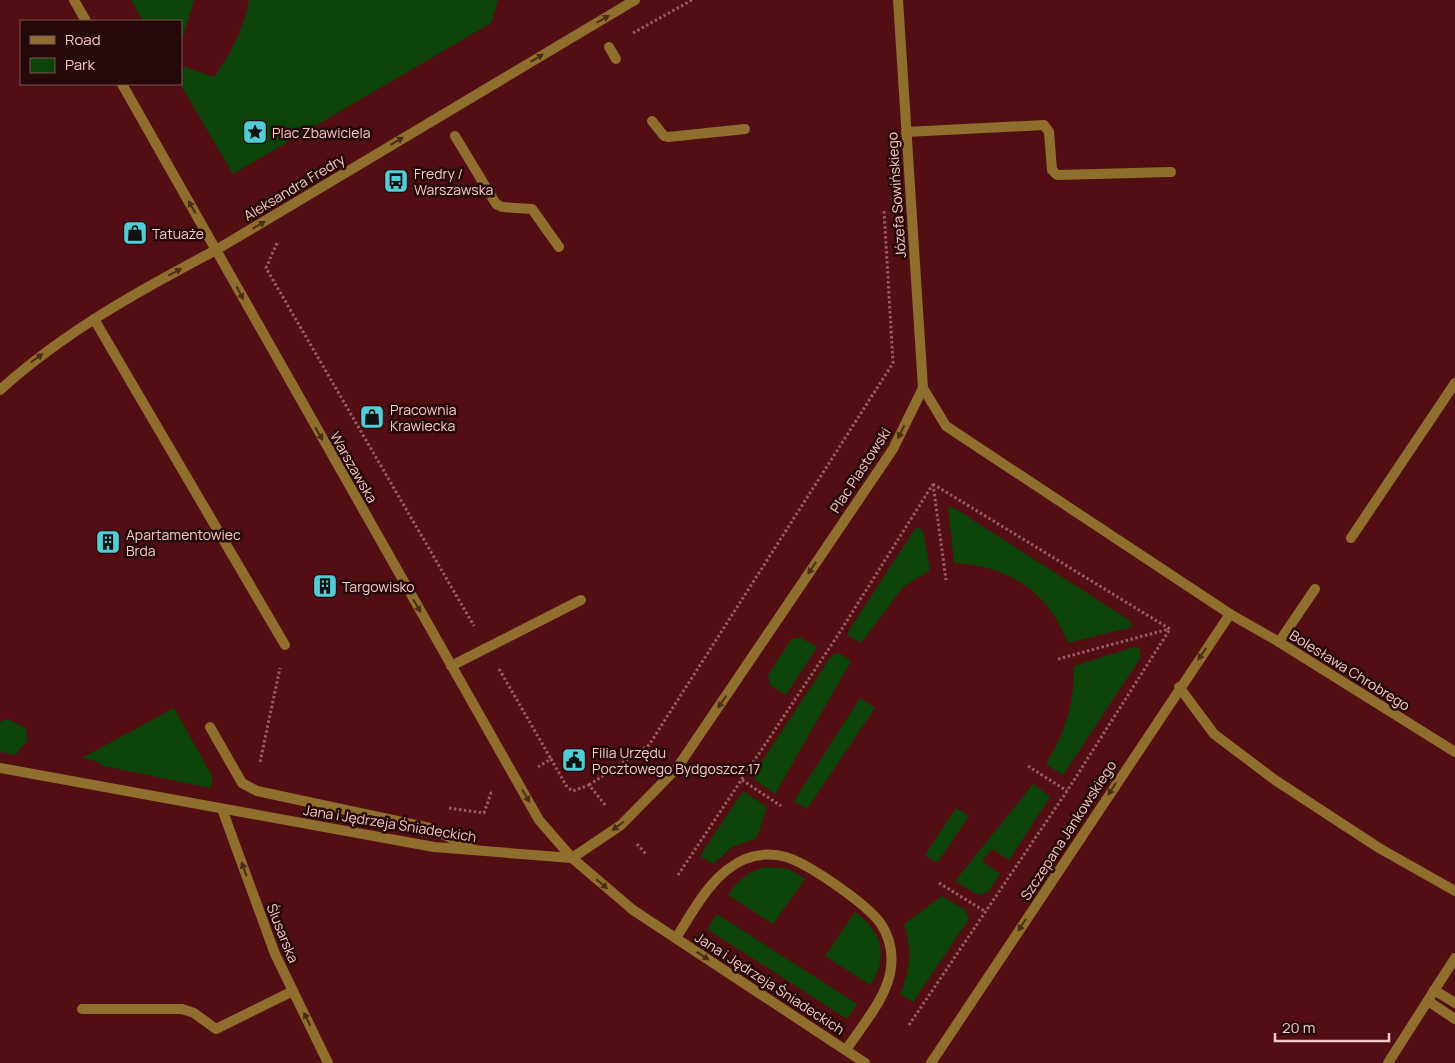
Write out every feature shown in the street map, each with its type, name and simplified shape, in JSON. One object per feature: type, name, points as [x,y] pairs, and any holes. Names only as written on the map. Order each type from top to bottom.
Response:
[{"type":"street","points":[[74,0],[85,20]]},
{"type":"street","name":"Aleksandra Fredry","points":[[0,390],[26,366],[94,319],[216,250],[635,0]]},
{"type":"street","name":"Józefa Sowińskiego","points":[[898,0],[923,388]]},
{"type":"street","points":[[610,47],[616,59]]},
{"type":"street","name":"Warszawska","points":[[123,85],[539,820],[572,858]]},
{"type":"street","points":[[652,121],[664,136],[668,138],[745,129]]},
{"type":"street","points":[[906,132],[1044,125],[1049,132],[1051,166],[1057,175],[1171,172]]},
{"type":"street","points":[[456,136],[496,204],[502,207],[532,209],[559,247]]},
{"type":"street","points":[[94,319],[285,645]]},
{"type":"street","points":[[1351,538],[1455,383]]},
{"type":"street","points":[[923,388],[946,426],[963,439],[1230,614]]},
{"type":"street","name":"Plac Piastowski","points":[[572,858],[620,825],[650,798],[677,768],[893,448],[923,388]]},
{"type":"street","points":[[1279,642],[1315,589]]},
{"type":"street","points":[[451,666],[581,600]]},
{"type":"street","name":"Bolesława Chrobrego","points":[[1230,614],[1279,642],[1455,752]]},
{"type":"street","name":"Szczepana Jankowskiego","points":[[931,1063],[1179,687],[1230,614]]},
{"type":"street","points":[[1179,687],[1214,734],[1268,774],[1379,848],[1455,891]]},
{"type":"street","points":[[210,727],[242,783],[257,790],[430,828],[476,850]]},
{"type":"street","name":"Jana i Jędrzeja Śniadeckich","points":[[0,768],[434,847],[572,858],[633,910],[865,1063]]},
{"type":"street","name":"Ślusarska","points":[[222,809],[275,954],[328,1063]]},
{"type":"street","points":[[676,938],[714,881],[731,867],[759,855],[785,857],[800,863],[872,913],[881,924],[891,944],[891,969],[884,992],[846,1050]]},
{"type":"street","points":[[1388,1063],[1455,958]]},
{"type":"street","points":[[82,1009],[182,1009],[194,1013],[216,1029],[293,990]]},
{"type":"street","points":[[1434,990],[1455,1003]]},
{"type":"street","points":[[1428,1001],[1455,1019]]},
{"type":"path","points":[[285,238],[277,243],[266,268],[567,787],[574,791],[589,785],[649,745],[893,363],[884,206]]},
{"type":"path","points":[[933,484],[946,580]]},
{"type":"path","points":[[933,484],[1170,629]]},
{"type":"path","points":[[678,875],[742,780],[933,484]]},
{"type":"path","points":[[1058,659],[1170,629]]},
{"type":"path","points":[[908,1025],[1067,790],[1170,629]]},
{"type":"path","points":[[259,765],[285,645]]},
{"type":"path","points":[[445,807],[484,813],[491,793],[551,759]]},
{"type":"path","points":[[1028,766],[1067,790]]},
{"type":"path","points":[[742,780],[781,806]]},
{"type":"path","points":[[589,785],[647,856]]},
{"type":"path","points":[[939,883],[986,912]]},
{"type":"green space","points":[[131,0],[194,0],[182,38],[182,20],[142,20]]},
{"type":"green space","name":"Plac Zbawiciela","points":[[249,0],[498,0],[491,23],[233,174],[181,85],[182,70],[185,67],[214,77],[226,59],[244,21]]},
{"type":"green space","points":[[948,507],[954,508],[1129,620],[1132,627],[1068,643],[1049,609],[1024,585],[992,569],[954,563]]},
{"type":"green space","points":[[915,529],[923,530],[930,570],[903,587],[861,643],[849,636],[848,632]]},
{"type":"green space","points":[[801,638],[817,647],[786,695],[770,685],[768,675],[791,640]]},
{"type":"green space","points":[[1134,647],[1139,648],[1141,657],[1063,775],[1046,764],[1059,740],[1068,717],[1074,680],[1074,666]]},
{"type":"green space","points":[[839,653],[851,661],[775,794],[756,781],[753,775],[832,655]]},
{"type":"green space","points":[[860,698],[875,708],[807,809],[794,801]]},
{"type":"green space","points":[[174,708],[213,778],[210,788],[104,766],[96,761],[82,758]]},
{"type":"green space","points":[[7,719],[26,728],[27,741],[15,755],[0,752],[0,722]]},
{"type":"green space","points":[[1033,784],[1050,797],[1009,860],[992,849],[982,861],[1000,874],[988,892],[978,895],[955,881]]},
{"type":"green space","points":[[743,791],[767,807],[757,838],[732,847],[713,864],[700,856]]},
{"type":"green space","points":[[956,808],[969,816],[937,863],[925,855]]},
{"type":"green space","points":[[766,867],[789,869],[805,879],[773,924],[728,895],[744,877]]},
{"type":"green space","points":[[942,896],[965,910],[969,919],[913,1002],[900,994],[904,985],[909,959],[907,933],[904,924]]},
{"type":"green space","points":[[855,912],[871,928],[877,936],[880,945],[879,965],[870,985],[825,956]]},
{"type":"green space","points":[[717,914],[857,1004],[847,1019],[707,929]]},
{"type":"place","name":"Plac Zbawiciela","points":[[255,132]]},
{"type":"place","name":"Fredry / Warszawska","points":[[396,181]]},
{"type":"place","name":"Tatuaże","points":[[135,233]]},
{"type":"place","name":"Pracownia Krawiecka","points":[[372,417]]},
{"type":"place","name":"Apartamentowiec Brda","points":[[108,542]]},
{"type":"place","name":"Targowisko","points":[[325,586]]},
{"type":"place","name":"Filia Urzędu Pocztowego Bydgoszcz 17","points":[[574,760]]}]
